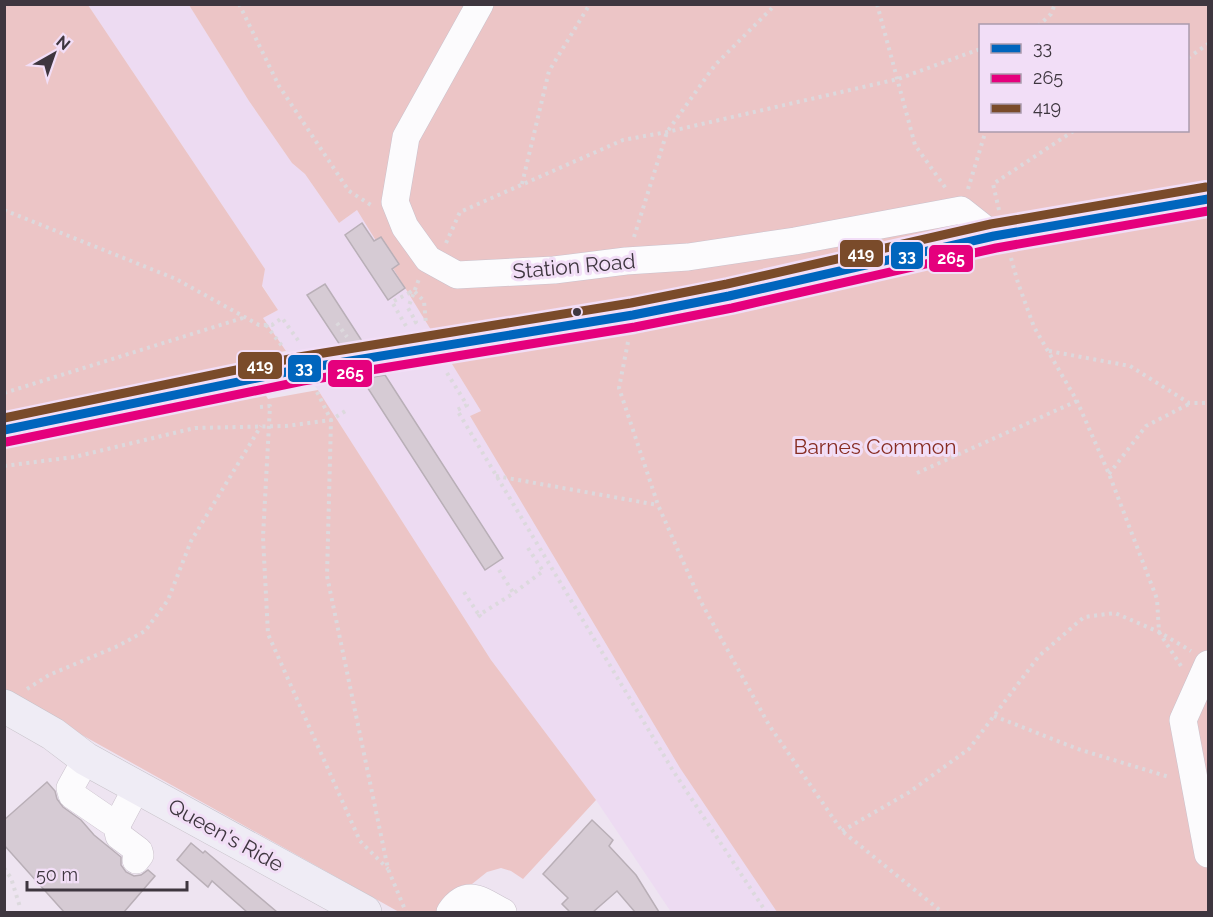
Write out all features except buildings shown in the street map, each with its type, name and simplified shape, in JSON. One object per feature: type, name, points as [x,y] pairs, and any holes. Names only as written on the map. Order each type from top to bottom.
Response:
[{"type":"main road","points":[[4,430],[278,363],[438,349],[633,315],[729,296],[999,235],[1209,199]]},
{"type":"main road","name":"Queen's Ride","points":[[14,700],[86,759],[365,912]]},
{"type":"main road","name":"Queen's Ride","points":[[4,735],[13,735],[45,744],[86,759]]},
{"type":"street","points":[[434,263],[405,226],[395,202],[406,137],[480,4]]},
{"type":"street","points":[[961,210],[999,235]]},
{"type":"street","name":"Station Road","points":[[434,263],[458,275],[554,270],[626,261],[688,257],[771,245],[961,210]]},
{"type":"street","points":[[1204,660],[1183,720],[1209,854]]},
{"type":"street","points":[[86,759],[70,788],[72,795],[116,823]]},
{"type":"street","points":[[116,823],[136,787]]},
{"type":"street","points":[[116,823],[119,836],[139,851],[140,855],[136,860]]},
{"type":"street","points":[[450,912],[462,899],[470,897],[478,898],[503,912]]},
{"type":"path","points":[[239,4],[279,86],[349,191],[371,205],[395,202]]},
{"type":"path","points":[[522,185],[549,71],[590,4]]},
{"type":"path","points":[[626,261],[667,132],[715,65],[776,4]]},
{"type":"path","points":[[876,4],[915,145],[961,210]]},
{"type":"path","points":[[1046,24],[1054,4]]},
{"type":"path","points":[[1040,24],[1051,14]]},
{"type":"path","points":[[1189,57],[1209,44]]},
{"type":"path","points":[[409,332],[392,302],[411,291],[434,263],[442,252],[460,212],[622,140],[667,132],[898,79],[979,50]]},
{"type":"path","points":[[961,210],[985,132]]},
{"type":"path","points":[[1072,132],[993,184],[999,235],[1034,327],[1077,401],[1109,474],[1157,599],[1159,632]]},
{"type":"path","points":[[4,210],[176,279],[259,325],[272,325],[282,318],[302,346]]},
{"type":"path","points":[[411,291],[424,301],[438,349],[467,405],[457,410],[672,769],[766,912]]},
{"type":"path","points":[[411,291],[408,308],[416,322]]},
{"type":"path","points":[[4,393],[246,317]]},
{"type":"path","points":[[337,323],[348,340]]},
{"type":"path","points":[[266,325],[278,363]]},
{"type":"path","points":[[629,336],[619,388],[658,505],[701,602],[769,725],[842,831],[942,912]]},
{"type":"path","points":[[1048,351],[1130,366],[1189,403]]},
{"type":"path","points":[[317,392],[331,420],[327,576],[388,869],[406,912]]},
{"type":"path","points":[[917,473],[1077,401]]},
{"type":"path","points":[[1109,474],[1146,426],[1189,403],[1209,403]]},
{"type":"path","points":[[259,407],[270,406],[262,537],[268,634],[360,841],[388,869]]},
{"type":"path","points":[[4,466],[74,457],[195,428],[286,426],[331,420],[346,410]]},
{"type":"path","points":[[14,700],[48,675],[109,650],[145,631],[168,600],[191,541],[261,426]]},
{"type":"path","points":[[496,476],[658,505]]},
{"type":"path","points":[[464,591],[480,616],[514,594],[543,571],[528,548]]},
{"type":"path","points":[[499,570],[514,594]]},
{"type":"path","points":[[842,831],[908,793],[969,749],[1039,656],[1084,617],[1115,613],[1159,632],[1204,660]]},
{"type":"path","points":[[994,716],[1078,749],[1196,785]]},
{"type":"path","points":[[4,868],[11,878],[20,907]]},
{"type":"shaded area","points":[[88,5],[189,5],[249,101],[292,163],[305,174],[339,223],[357,210],[481,411],[470,416],[680,768],[777,912],[671,912],[596,800],[491,660],[318,390],[263,318],[278,310],[262,285],[265,269]]},
{"type":"green space","points":[[5,5],[88,5],[265,269],[262,286],[278,310],[263,318],[286,351],[245,359],[268,399],[318,390],[491,660],[596,800],[523,879],[501,868],[487,872],[437,912],[399,912],[5,692]]},
{"type":"green space","name":"Barnes Common","points":[[189,5],[1208,5],[1208,912],[777,912],[680,768],[470,416],[481,411],[357,210],[339,223],[305,174],[292,163],[249,101]]},
{"type":"transit line","name":"419","points":[[4,418],[299,357],[631,303],[727,284],[991,224],[1206,187]]},
{"type":"transit line","name":"33","points":[[4,430],[301,369],[633,315],[729,296],[994,236],[1208,199]]},
{"type":"transit line","name":"265","points":[[6,442],[303,381],[635,327],[732,308],[996,248],[1208,211]]}]
